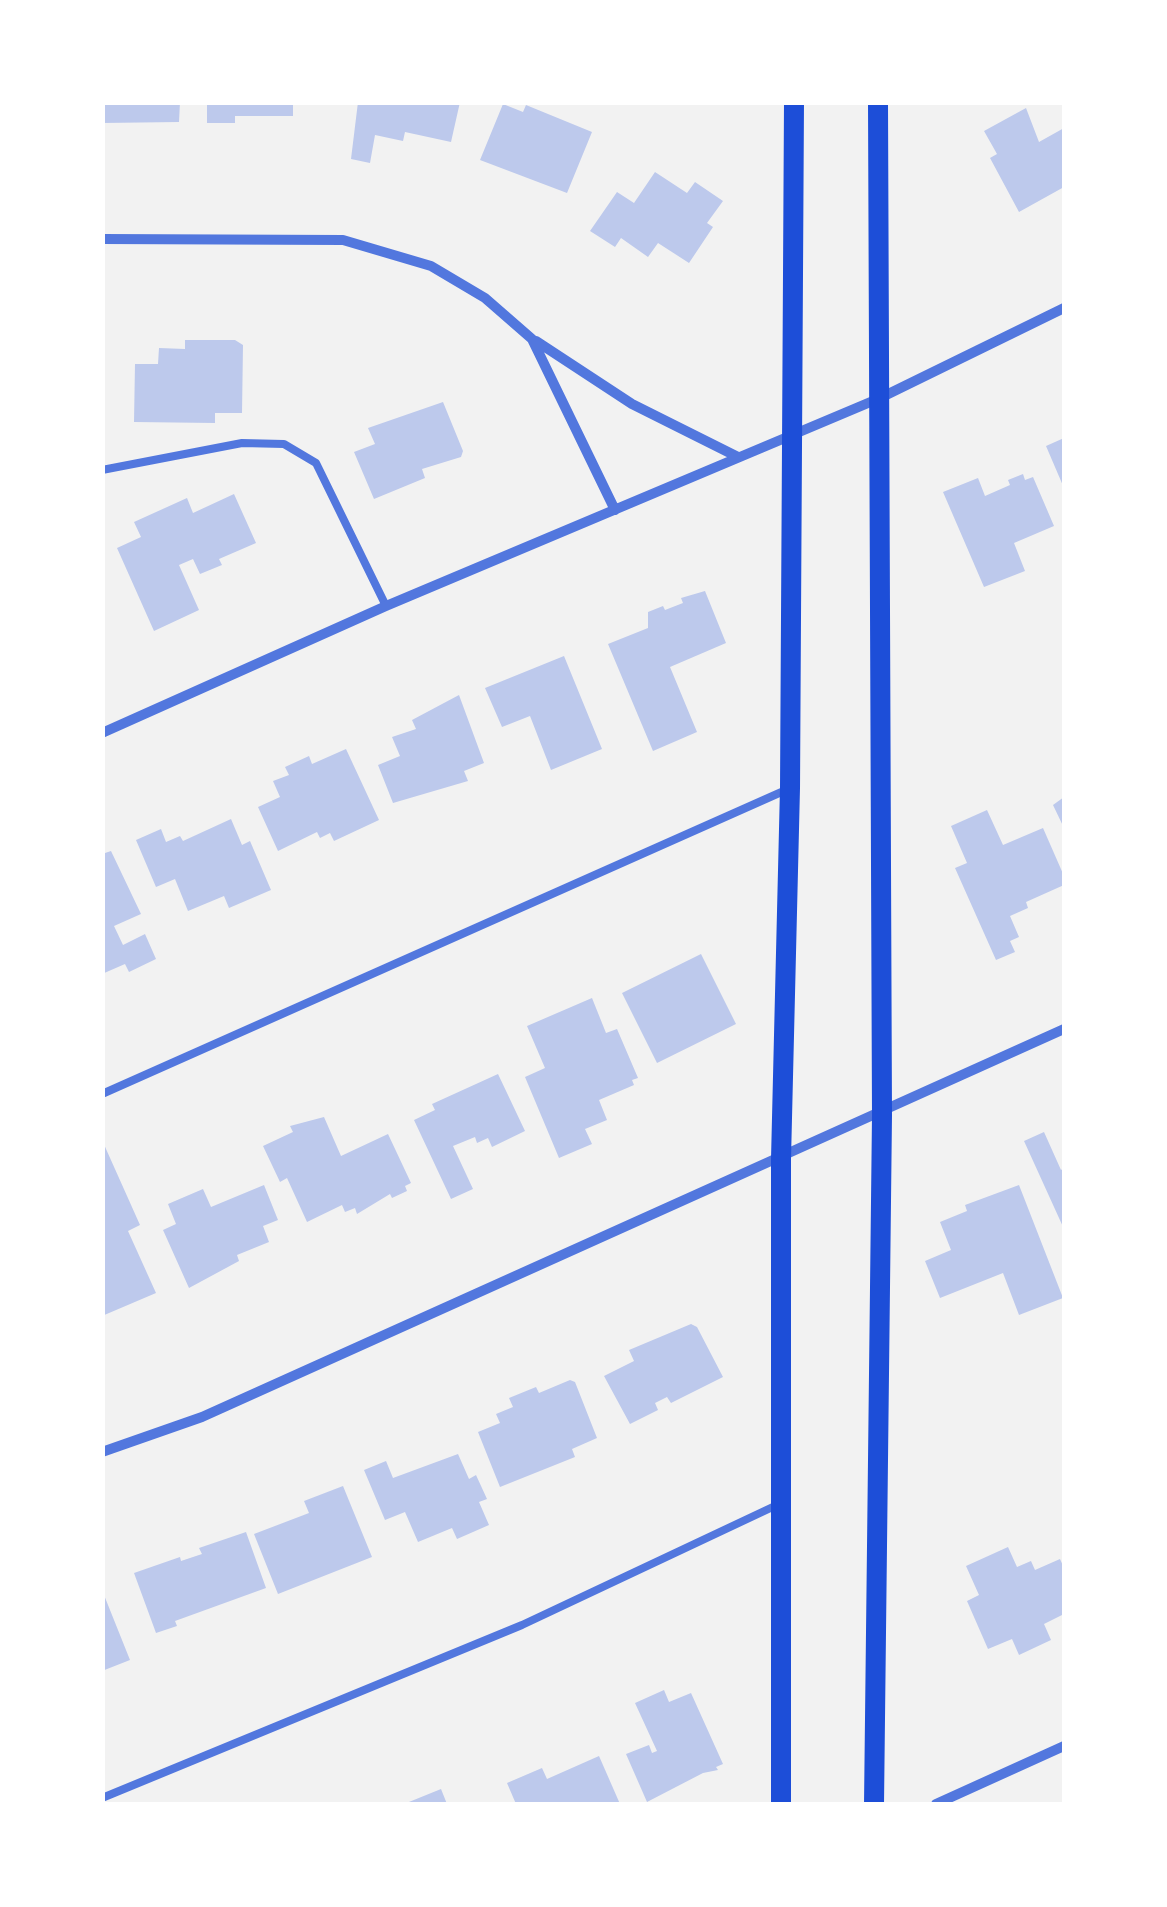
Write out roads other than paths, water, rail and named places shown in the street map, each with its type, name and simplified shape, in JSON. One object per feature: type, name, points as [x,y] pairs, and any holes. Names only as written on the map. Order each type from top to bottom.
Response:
[{"type":"main road","points":[[781,1804],[781,1159],[790,788],[794,102]]},
{"type":"main road","points":[[874,1804],[882,1114],[878,102]]},
{"type":"street","points":[[102,239],[343,240],[432,266],[486,298],[532,338],[632,404],[738,457]]},
{"type":"street","points":[[102,733],[386,606],[880,398],[1064,308]]},
{"type":"street","points":[[532,338],[616,510]]},
{"type":"street","points":[[102,1452],[202,1417],[1064,1029]]},
{"type":"street","points":[[936,1804],[1064,1746]]},
{"type":"lane","points":[[102,470],[242,443],[284,444],[316,464],[386,606]]},
{"type":"lane","points":[[102,1094],[790,788]]},
{"type":"lane","points":[[102,1798],[522,1625],[781,1504]]}]
